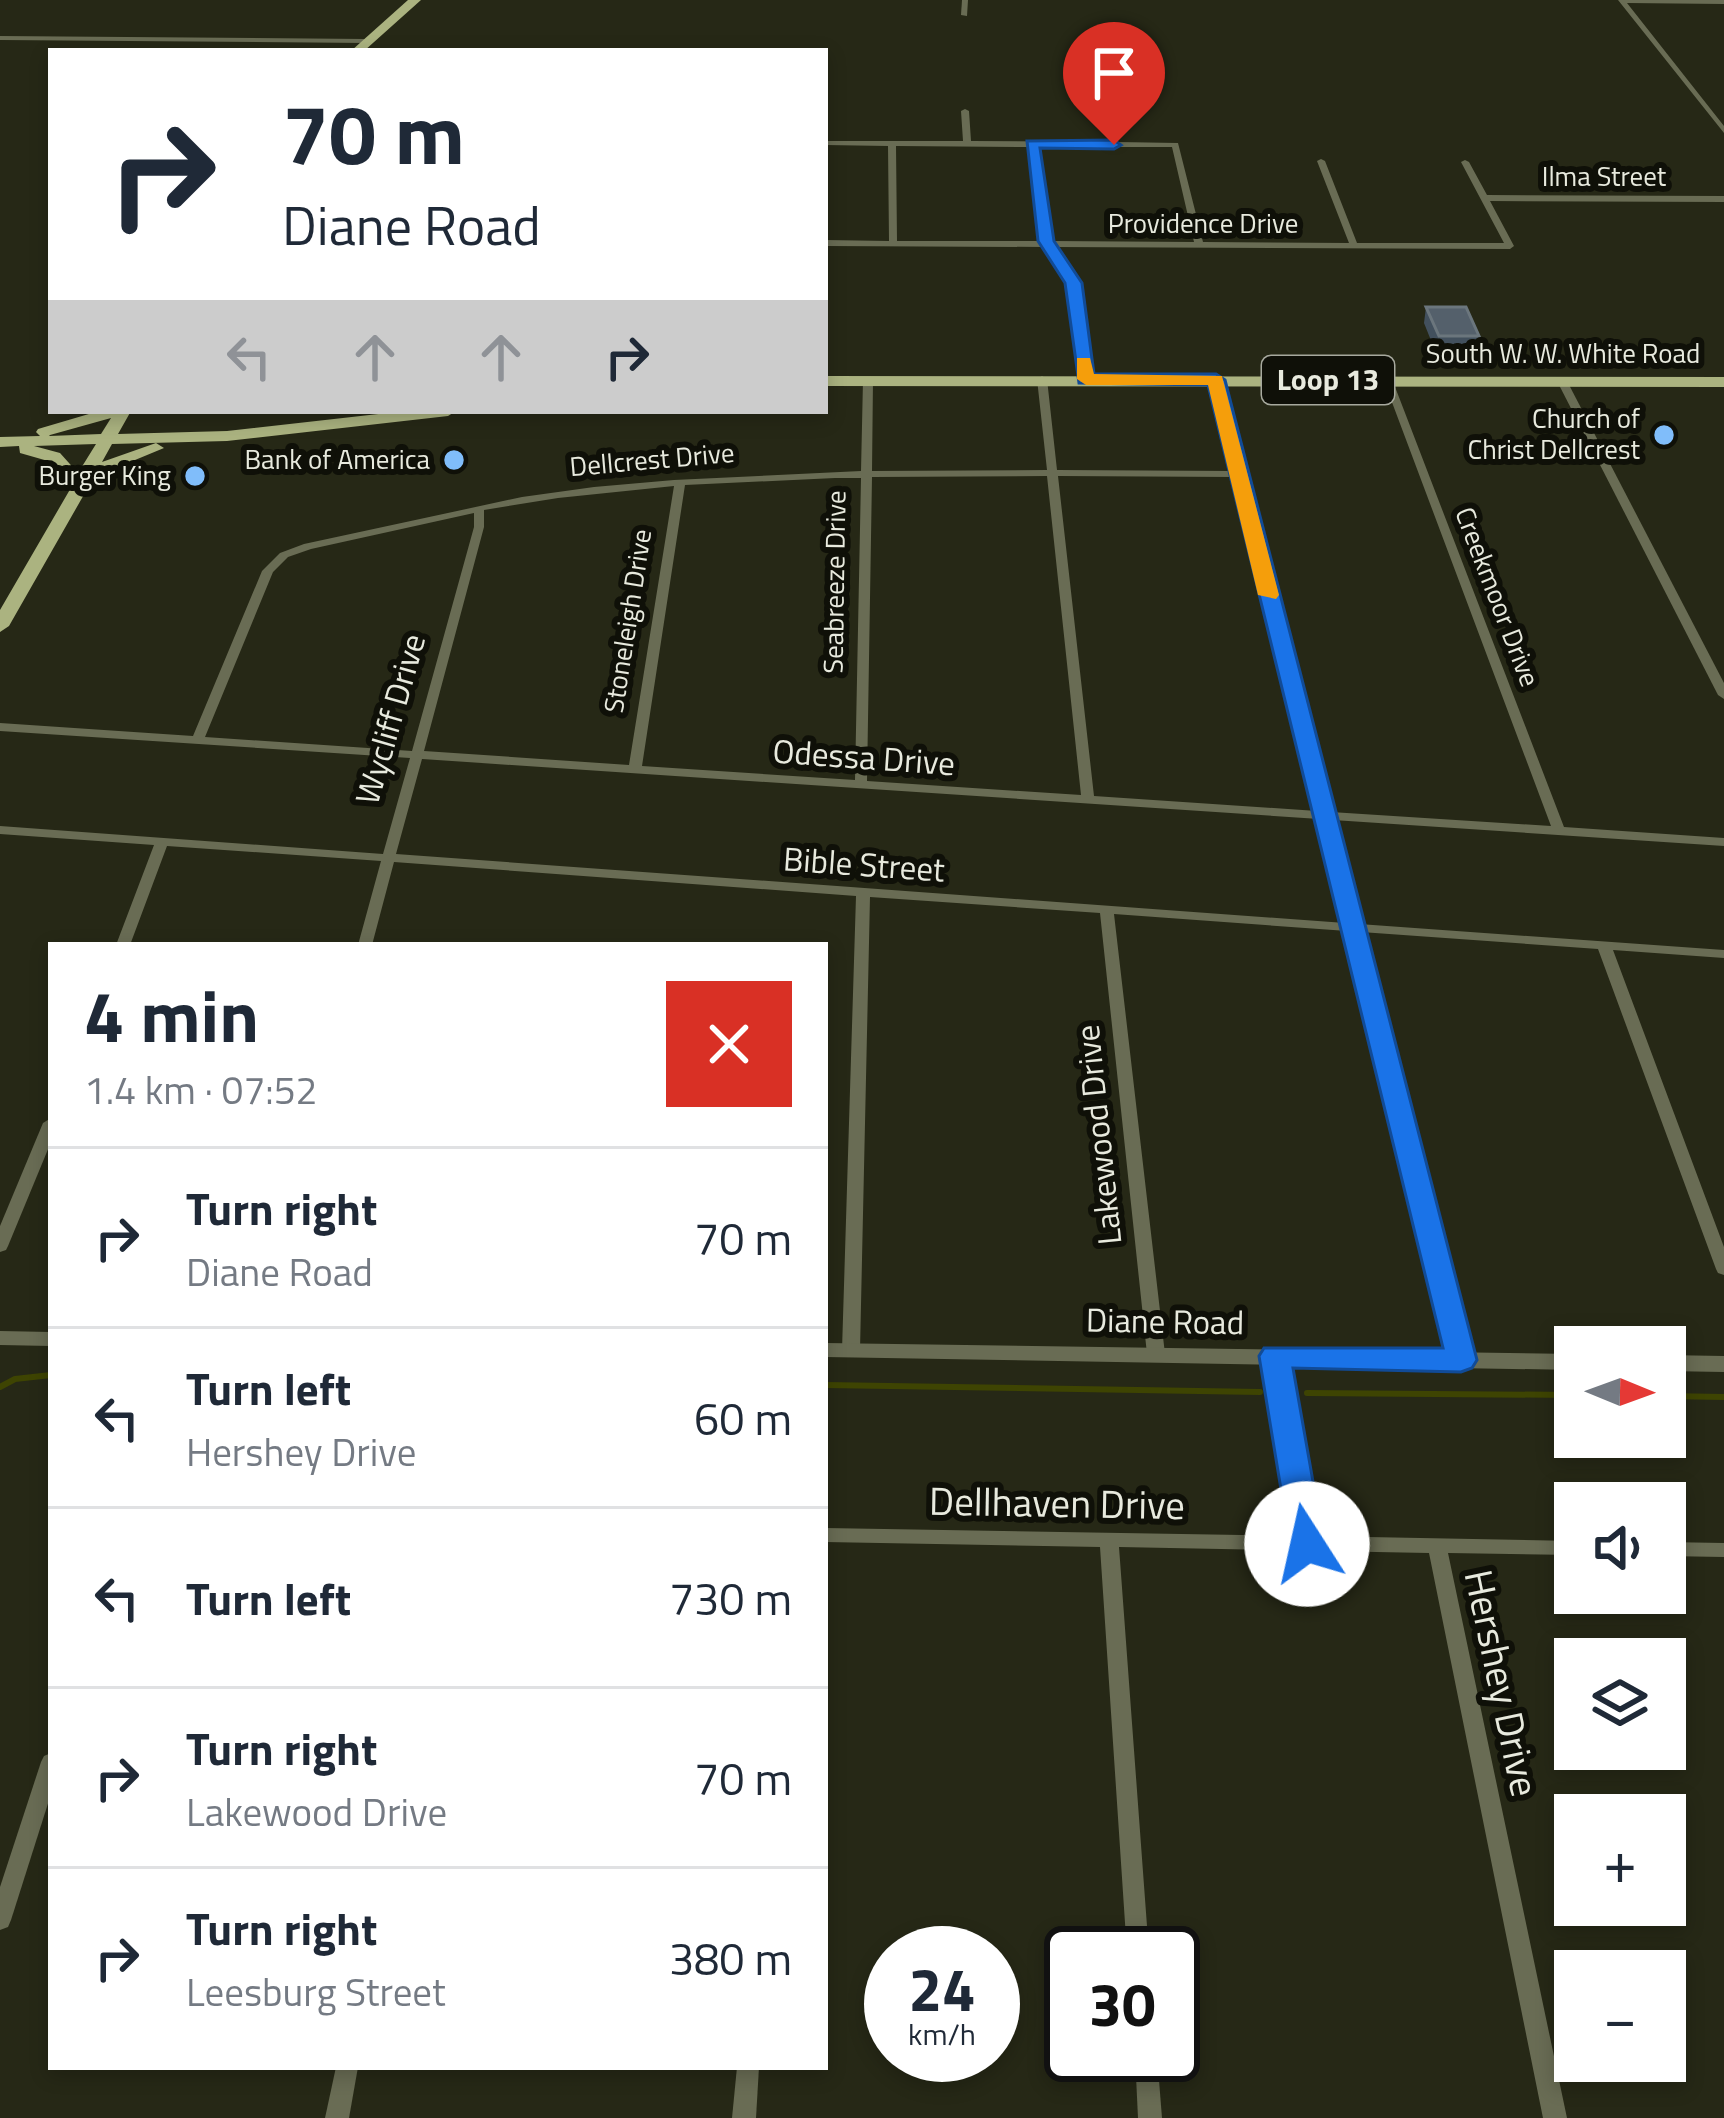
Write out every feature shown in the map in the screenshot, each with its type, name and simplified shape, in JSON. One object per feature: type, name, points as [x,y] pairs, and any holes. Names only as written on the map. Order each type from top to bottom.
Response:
[{"type":"main road","points":[[361,46],[415,1]]},
{"type":"main road","name":"South W. W. White Road","points":[[828,381],[1724,382]]},
{"type":"main road","points":[[3,439],[109,414]]},
{"type":"main road","points":[[0,626],[118,414]]},
{"type":"main road","points":[[138,414],[176,438]]},
{"type":"main road","points":[[3,439],[216,436],[420,414]]},
{"type":"main road","points":[[40,433],[89,433],[106,439]]},
{"type":"main road","points":[[83,480],[142,450],[216,436]]},
{"type":"main road","points":[[3,439],[54,457],[83,480]]},
{"type":"street","points":[[965,0],[965,15]]},
{"type":"street","points":[[1622,0],[1724,2]]},
{"type":"street","points":[[1622,0],[1724,131]]},
{"type":"street","points":[[0,38],[361,46]]},
{"type":"street","points":[[965,111],[968,144]]},
{"type":"street","points":[[1107,114],[1114,145]]},
{"type":"street","points":[[828,143],[1174,145],[1199,245]]},
{"type":"street","points":[[892,144],[893,244]]},
{"type":"street","points":[[1032,144],[1048,244],[1074,283],[1086,379]]},
{"type":"street","points":[[1321,161],[1354,245]]},
{"type":"street","points":[[1465,162],[1483,198]]},
{"type":"street","name":"Providence Drive","points":[[828,243],[1510,246],[1483,198]]},
{"type":"street","name":"Ilma Street","points":[[1483,198],[1724,199]]},
{"type":"street","points":[[1042,379],[1088,800]]},
{"type":"street","name":"Seabreeze Drive","points":[[861,784],[868,380]]},
{"type":"street","points":[[1216,380],[1461,1360]]},
{"type":"street","name":"Creekmoor Drive","points":[[1389,381],[1559,831]]},
{"type":"street","points":[[1562,381],[1724,695]]},
{"type":"street","name":"Dellcrest Drive","points":[[197,741],[268,571],[284,555],[479,510],[591,490],[866,474],[1238,474]]},
{"type":"street","name":"Stoneleigh Drive","points":[[634,769],[680,483]]},
{"type":"street","name":"Wycliff Drive","points":[[365,942],[479,526],[479,510]]},
{"type":"street","name":"Odessa Drive","points":[[0,727],[1724,842]]},
{"type":"street","name":"Bible Street","points":[[0,830],[1724,954]]},
{"type":"street","points":[[124,942],[162,842]]},
{"type":"street","points":[[851,1350],[863,891]]},
{"type":"street","name":"Lakewood Drive","points":[[1106,908],[1156,1354]]},
{"type":"street","points":[[1604,945],[1724,1269]]},
{"type":"street","points":[[0,1246],[48,1130]]},
{"type":"street","points":[[0,1338],[48,1339]]},
{"type":"street","name":"Diane Road","points":[[828,1350],[1554,1362]]},
{"type":"street","points":[[1275,1356],[1307,1544]]},
{"type":"street","points":[[1686,1363],[1724,1364]]},
{"type":"street","name":"Dellhaven Drive","points":[[828,1535],[1554,1548]]},
{"type":"street","points":[[1109,1540],[1136,1926]]},
{"type":"street","name":"Hershey Drive","points":[[1437,1545],[1555,2118]]},
{"type":"street","points":[[1686,1549],[1724,1550]]},
{"type":"street","points":[[0,1920],[48,1771]]},
{"type":"street","points":[[337,2118],[346,2070]]},
{"type":"street","points":[[744,2118],[748,2070]]},
{"type":"street","points":[[1147,2082],[1150,2118]]},
{"type":"building","points":[[1426,307],[1466,307],[1479,336],[1439,336]]},
{"type":"waterway","points":[[0,1387],[15,1379],[48,1375]]},
{"type":"waterway","points":[[828,1385],[1260,1392]]},
{"type":"waterway","points":[[1307,1393],[1554,1395]]},
{"type":"waterway","points":[[1686,1396],[1724,1397]]},
{"type":"slow traffic","points":[[1083,362],[1086,379],[1216,380],[1268,595]]},
{"type":"place","name":"Church of Christ Dellcrest","points":[[1664,435]]},
{"type":"place","name":"Bank of America","points":[[454,460]]},
{"type":"place","name":"Burger King","points":[[195,476]]},
{"type":"route","points":[[1114,145],[1032,144],[1046,241],[1074,283],[1086,379],[1216,380],[1461,1360],[1275,1356],[1307,1544]]}]
